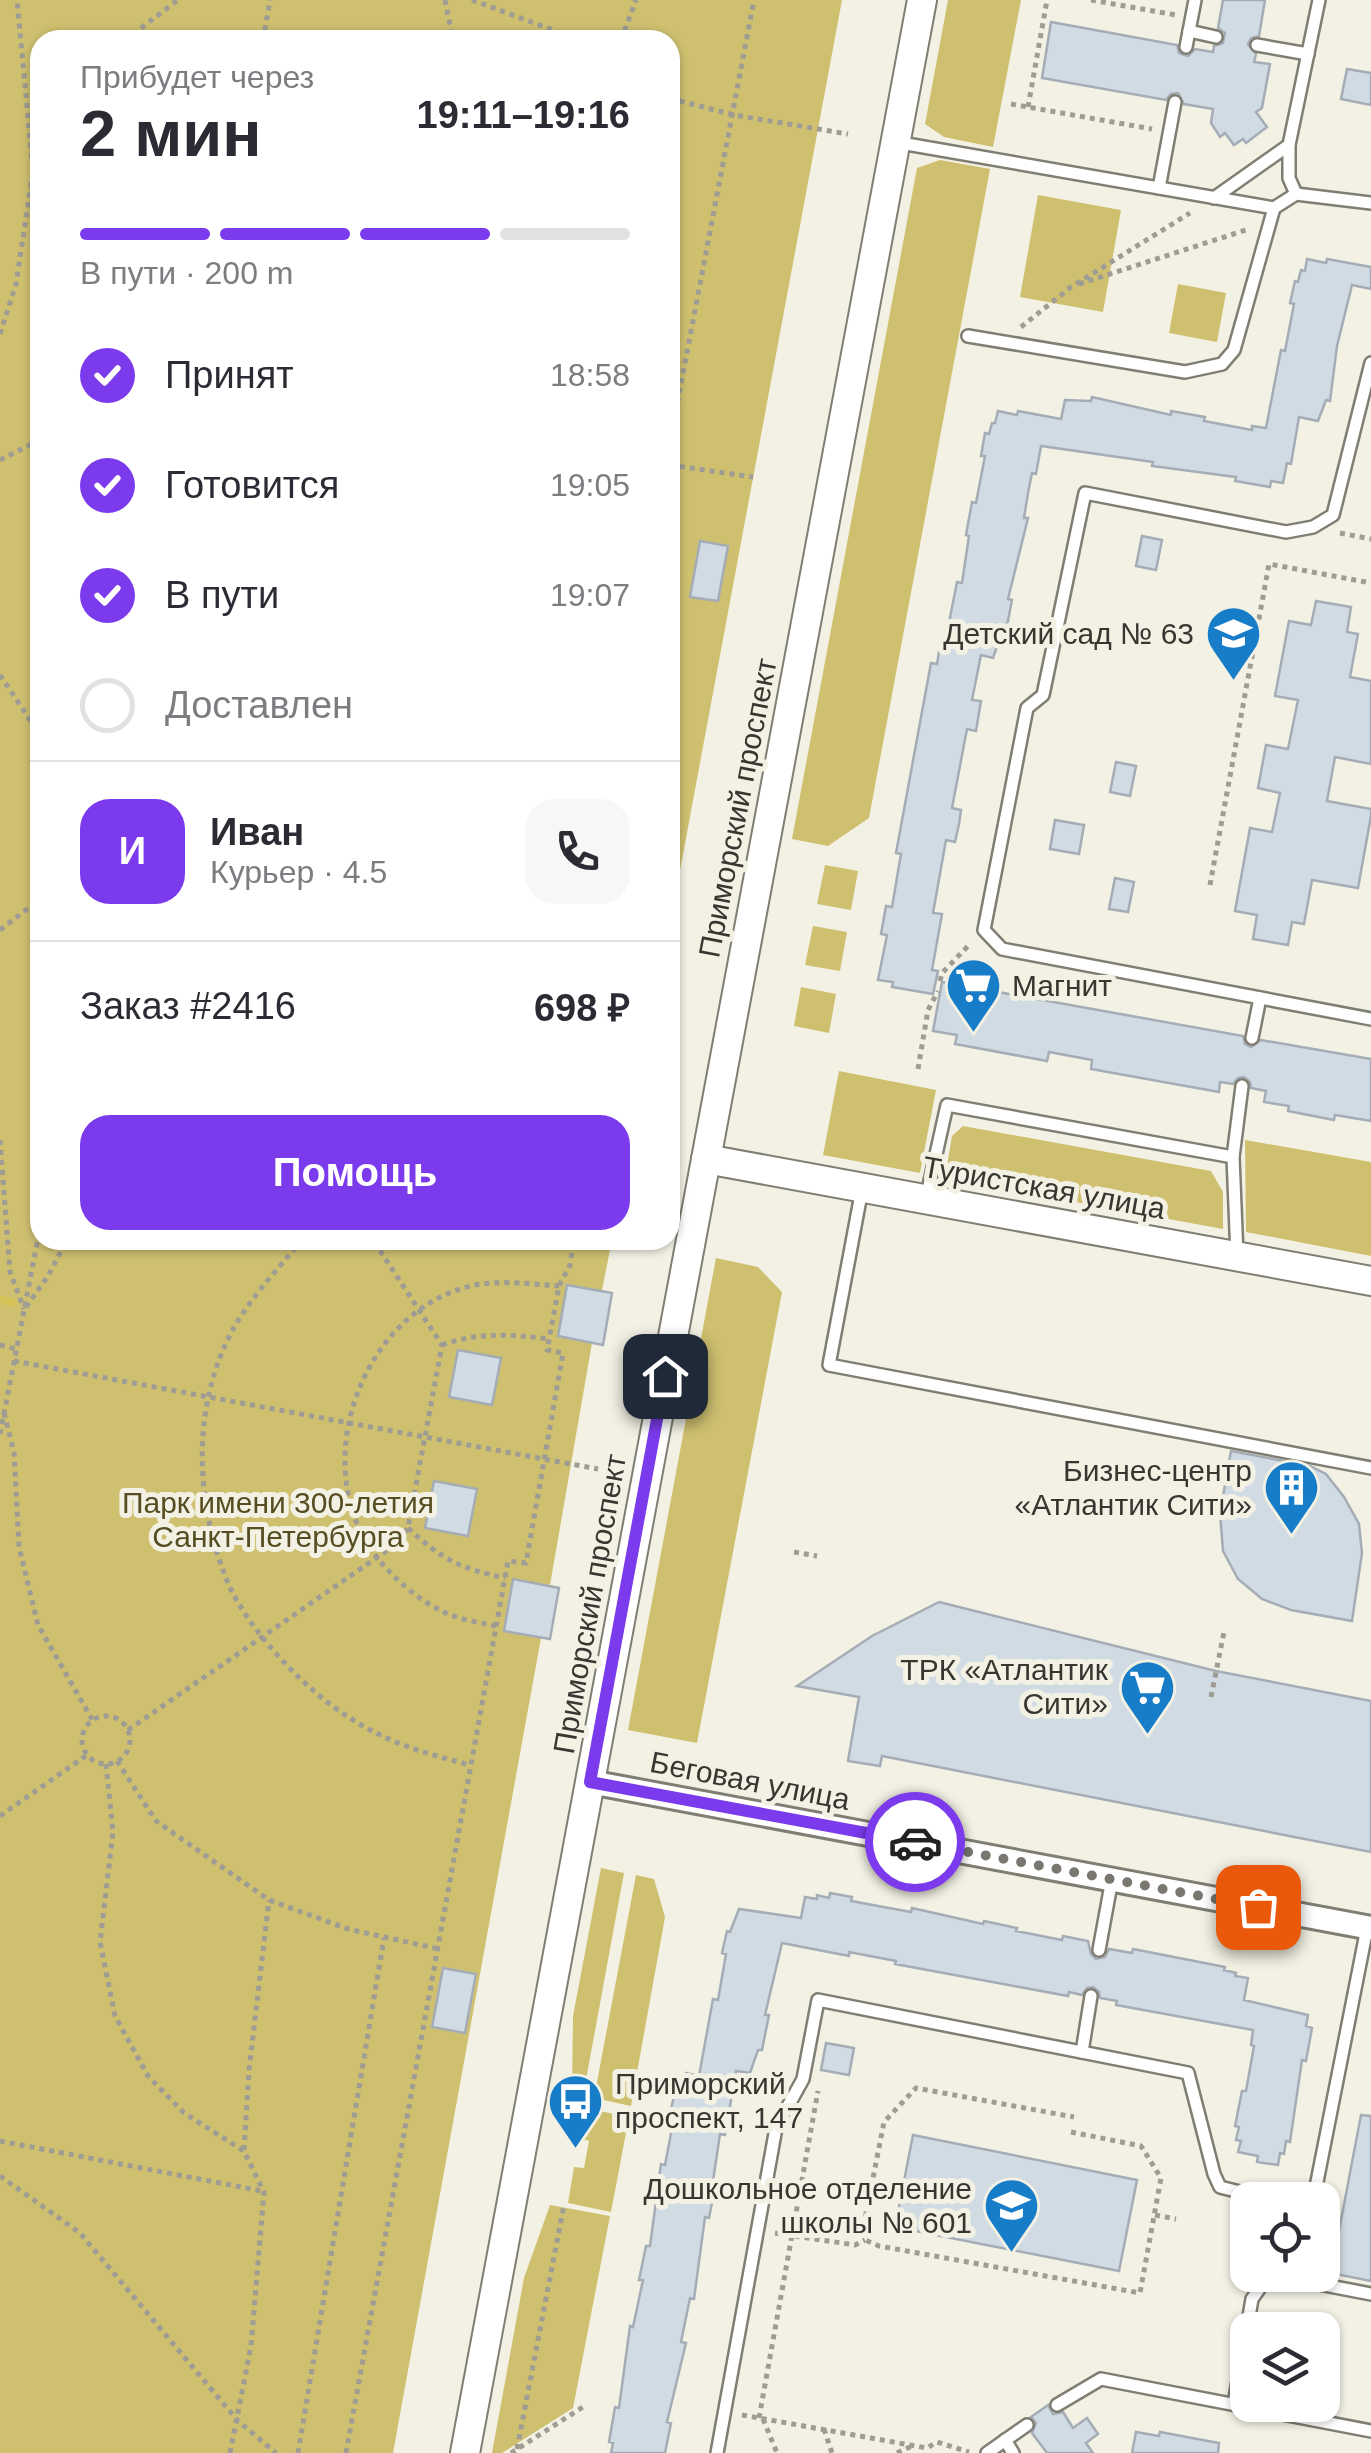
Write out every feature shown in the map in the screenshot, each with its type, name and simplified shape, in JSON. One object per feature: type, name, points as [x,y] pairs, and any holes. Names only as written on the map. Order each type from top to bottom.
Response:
[{"type":"street","name":"Приморский проспект","points":[[465,2453],[922,0]]},
{"type":"street","name":"Туристская улица","points":[[706,1158],[1371,1281]]},
{"type":"street","name":"Беговая улица","points":[[590,1782],[1369,1928]]},
{"type":"lane","points":[[1186,47],[1195,0]]},
{"type":"lane","points":[[1296,194],[1289,178],[1289,145],[1320,0]]},
{"type":"lane","points":[[1190,25],[1216,37]]},
{"type":"lane","points":[[1257,44],[1308,54]]},
{"type":"lane","points":[[1159,188],[1175,102]]},
{"type":"lane","points":[[895,142],[1274,208]]},
{"type":"lane","points":[[1214,198],[1289,145]]},
{"type":"lane","points":[[968,336],[1185,372],[1222,364],[1234,350],[1274,208],[1296,194],[1371,203]]},
{"type":"lane","points":[[1371,364],[1368,393],[1333,515],[1313,527],[1286,532],[1085,493],[1043,694],[1027,708],[984,930],[1002,949],[1371,1019]]},
{"type":"lane","points":[[1252,1038],[1260,998]]},
{"type":"lane","points":[[1237,1256],[1233,1157],[1242,1086]]},
{"type":"lane","points":[[926,1199],[947,1105],[1233,1157]]},
{"type":"lane","points":[[862,1187],[828,1365],[1371,1468]]},
{"type":"lane","points":[[1099,1950],[1112,1880]]},
{"type":"lane","points":[[1317,2182],[1369,1928]]},
{"type":"lane","points":[[1082,2052],[1092,1996]]},
{"type":"lane","points":[[717,2453],[776,2128],[803,2079],[818,2000],[1188,2073],[1214,2174],[1220,2187],[1230,2190]]},
{"type":"lane","points":[[1340,2288],[1371,2294]]},
{"type":"lane","points":[[1057,2405],[1101,2379],[1230,2403]]},
{"type":"lane","points":[[1325,2422],[1371,2431]]},
{"type":"lane","points":[[987,2453],[1027,2425]]},
{"type":"lane","points":[[1005,2440],[1014,2453]]},
{"type":"path","points":[[16,0],[30,150]]},
{"type":"path","points":[[138,30],[178,0]]},
{"type":"path","points":[[264,30],[270,0]]},
{"type":"path","points":[[445,0],[451,30]]},
{"type":"path","points":[[472,0],[553,30]]},
{"type":"path","points":[[625,30],[636,0]]},
{"type":"path","points":[[680,391],[754,0]]},
{"type":"path","points":[[1028,107],[1048,0]]},
{"type":"path","points":[[1091,0],[1190,25]]},
{"type":"path","points":[[680,100],[734,115],[848,134]]},
{"type":"path","points":[[1011,104],[1169,132]]},
{"type":"path","points":[[0,334],[16,284],[30,185]]},
{"type":"path","points":[[992,340],[1020,328],[1071,287],[1214,198]]},
{"type":"path","points":[[1071,287],[1247,230],[1274,208]]},
{"type":"path","points":[[0,460],[30,445]]},
{"type":"path","points":[[680,466],[753,477]]},
{"type":"path","points":[[1210,885],[1269,564],[1371,583]]},
{"type":"path","points":[[1,679],[30,721]]},
{"type":"path","points":[[0,930],[30,907]]},
{"type":"path","points":[[940,981],[942,974],[984,930]]},
{"type":"path","points":[[918,1069],[928,1010],[938,990]]},
{"type":"path","points":[[0,1140],[10,1272],[24,1310]]},
{"type":"path","points":[[0,1434],[36,1250]]},
{"type":"path","points":[[24,1310],[62,1250]]},
{"type":"path","points":[[294,1250],[232,1332],[208,1397],[200,1451],[211,1524],[229,1584],[263,1638],[298,1675],[348,1717],[404,1748],[470,1765]]},
{"type":"path","points":[[128,1730],[392,1547],[408,1528],[442,1345],[380,1250]]},
{"type":"path","points":[[346,2453],[508,1561],[526,1564],[563,1353],[547,1350],[559,1286],[572,1250]]},
{"type":"path","points":[[496,1626],[438,1610],[403,1584],[378,1557],[356,1522],[346,1479],[347,1422],[368,1368],[392,1334],[420,1311],[475,1285],[559,1286]]},
{"type":"path","points":[[442,1345],[470,1335],[487,1334],[549,1339]]},
{"type":"path","points":[[0,1344],[16,1350]]},
{"type":"path","points":[[14,1361],[598,1469]]},
{"type":"path","points":[[0,1375],[11,1376]]},
{"type":"path","points":[[4,1413],[14,1452],[18,1548],[38,1625],[93,1721]]},
{"type":"path","points":[[408,1528],[439,1556],[468,1570],[505,1578]]},
{"type":"path","points":[[794,1552],[817,1556]]},
{"type":"path","points":[[1211,1697],[1224,1632]]},
{"type":"path","points":[[112,1717],[128,1730],[130,1746],[124,1757],[106,1764],[86,1755],[83,1735],[93,1721],[112,1717]]},
{"type":"path","points":[[0,1816],[86,1755]]},
{"type":"path","points":[[117,1761],[156,1821],[269,1900],[348,1929],[439,1949]]},
{"type":"path","points":[[106,1764],[113,1832],[100,1942],[115,2016],[148,2076],[184,2113],[244,2151]]},
{"type":"path","points":[[230,2453],[251,2346],[264,2192],[244,2151],[249,2070],[269,1900]]},
{"type":"path","points":[[298,2453],[384,1938]]},
{"type":"path","points":[[777,2453],[761,2418],[819,2082]]},
{"type":"path","points":[[865,2240],[864,2224],[884,2122],[916,2088],[1074,2117]]},
{"type":"path","points":[[757,2231],[855,2244],[865,2240],[879,2246],[1140,2292],[1162,2178],[1141,2146],[1071,2132]]},
{"type":"path","points":[[0,2141],[264,2192]]},
{"type":"path","points":[[0,2176],[80,2233],[238,2421],[276,2453]]},
{"type":"path","points":[[514,2451],[564,2205]]},
{"type":"path","points":[[1155,2215],[1176,2219]]},
{"type":"path","points":[[514,2451],[583,2407]]},
{"type":"path","points":[[724,2411],[927,2448],[937,2442],[971,2453]]},
{"type":"path","points":[[824,2429],[832,2453]]},
{"type":"path","points":[[896,2453],[914,2446]]},
{"type":"green space","name":"Парк имени 300-летия Санкт-Петербурга","points":[[0,0],[842,0],[680,870],[680,30],[30,30],[30,1250],[610,1250],[602,1290],[612,1293],[603,1345],[592,1343],[550,1585],[559,1587],[550,1639],[541,1638],[393,2453],[0,2453]]},
{"type":"green space","points":[[948,0],[1021,0],[993,147],[944,137],[925,124]]},
{"type":"green space","points":[[940,160],[990,169],[869,818],[828,846],[792,839],[917,168]]},
{"type":"green space","points":[[1038,195],[1121,210],[1103,312],[1020,297]]},
{"type":"green space","points":[[1178,284],[1226,293],[1217,342],[1169,333]]},
{"type":"green space","points":[[825,865],[858,871],[851,910],[817,904]]},
{"type":"green space","points":[[813,926],[847,932],[840,971],[805,965]]},
{"type":"green space","points":[[801,987],[836,994],[829,1033],[794,1026]]},
{"type":"green space","points":[[839,1071],[936,1090],[920,1173],[823,1155]]},
{"type":"green space","points":[[963,1126],[1211,1171],[1223,1192],[1223,1229],[945,1178],[952,1136]]},
{"type":"green space","points":[[1245,1140],[1371,1162],[1371,1256],[1246,1232]]},
{"type":"green space","points":[[716,1258],[758,1267],[782,1292],[697,1743],[628,1730]]},
{"type":"green space","points":[[601,1868],[624,1873],[583,2096],[572,2094],[573,2016]]},
{"type":"green space","points":[[636,1875],[654,1879],[665,1917],[631,2106],[594,2098]]},
{"type":"green space","points":[[585,2108],[629,2117],[611,2212],[568,2203],[574,2167],[584,2168],[589,2141],[580,2138]]},
{"type":"green space","points":[[550,2205],[610,2216],[573,2408],[502,2453],[492,2453],[524,2278]]},
{"type":"building","points":[[1223,0],[1265,0],[1259,36],[1251,38],[1248,44],[1256,54],[1254,62],[1270,64],[1262,108],[1256,112],[1267,127],[1246,143],[1243,139],[1234,145],[1225,133],[1220,137],[1211,123],[1213,109],[1184,104],[1178,93],[1166,100],[1042,78],[1051,22],[1177,45],[1179,53],[1188,56],[1195,49],[1213,52],[1214,46],[1223,43],[1225,33],[1218,28]]},
{"type":"building","points":[[1347,69],[1371,73],[1371,105],[1341,99]]},
{"type":"building","points":[[1307,259],[1371,267],[1371,289],[1352,285],[1337,346],[1330,401],[1326,400],[1318,421],[1299,417],[1291,464],[1287,463],[1283,483],[1271,481],[1270,487],[1235,481],[1236,477],[1152,466],[1153,462],[1041,446],[1028,493],[1024,518],[1028,518],[1008,599],[1012,600],[1005,636],[1001,635],[993,658],[981,655],[972,700],[981,701],[976,731],[967,729],[952,808],[961,810],[959,824],[955,842],[946,840],[933,913],[942,914],[932,970],[938,971],[933,994],[892,987],[893,982],[878,980],[887,935],[881,934],[886,906],[892,907],[901,854],[896,853],[931,663],[937,664],[939,652],[943,653],[957,582],[962,583],[969,536],[966,535],[985,456],[981,456],[985,433],[989,434],[998,411],[1061,419],[1065,400],[1091,401],[1092,397],[1171,415],[1171,411],[1205,417],[1204,421],[1252,430],[1252,426],[1266,428],[1281,350],[1285,351],[1295,281],[1298,282],[1301,270],[1305,271]]},
{"type":"building","points":[[1142,536],[1162,540],[1156,570],[1136,566]]},
{"type":"building","points":[[700,541],[728,546],[718,601],[690,597]]},
{"type":"building","points":[[1316,601],[1351,607],[1347,632],[1358,634],[1350,677],[1371,681],[1371,764],[1335,757],[1327,801],[1371,809],[1371,816],[1358,888],[1312,880],[1304,924],[1292,922],[1288,945],[1253,939],[1257,915],[1235,911],[1250,828],[1272,832],[1280,793],[1258,788],[1266,745],[1288,749],[1298,700],[1275,696],[1289,621],[1311,625]]},
{"type":"building","points":[[1116,762],[1136,766],[1130,796],[1110,792]]},
{"type":"building","points":[[1055,820],[1084,825],[1079,854],[1050,849]]},
{"type":"building","points":[[1115,878],[1134,882],[1128,912],[1109,909]]},
{"type":"building","points":[[942,982],[1243,1036],[1245,1044],[1251,1047],[1261,1040],[1371,1059],[1371,1121],[1335,1115],[1334,1120],[1288,1111],[1289,1106],[1264,1102],[1266,1091],[1251,1088],[1244,1077],[1233,1084],[1220,1082],[1219,1092],[1091,1069],[1092,1060],[1049,1052],[1047,1061],[955,1044],[957,1035],[933,1031]]},
{"type":"building","points":[[567,1285],[612,1293],[603,1345],[558,1336]]},
{"type":"building","points":[[458,1350],[501,1358],[492,1405],[449,1397]]},
{"type":"building","name":"Бизнес-центр «Атлантик Сити»","points":[[1231,1451],[1310,1466],[1326,1474],[1344,1497],[1359,1524],[1362,1553],[1352,1621],[1291,1610],[1262,1599],[1238,1579],[1223,1551],[1220,1513]]},
{"type":"building","points":[[434,1481],[477,1489],[468,1536],[425,1528]]},
{"type":"building","points":[[513,1579],[559,1588],[550,1639],[504,1631]]},
{"type":"building","name":"ТРК «Атлантик Сити»","points":[[939,1602],[1216,1671],[1371,1701],[1371,1852],[882,1756],[880,1766],[848,1761],[859,1697],[797,1686],[872,1636]]},
{"type":"building","points":[[830,1893],[852,1897],[851,1901],[911,1912],[912,1908],[983,1924],[984,1921],[1062,1940],[1063,1936],[1088,1941],[1096,1959],[1105,1957],[1109,1949],[1132,1953],[1133,1949],[1225,1967],[1235,1976],[1248,1978],[1244,2000],[1308,2015],[1306,2026],[1312,2028],[1306,2061],[1302,2060],[1290,2142],[1286,2141],[1278,2165],[1257,2162],[1258,2156],[1238,2152],[1241,2141],[1236,2140],[1239,2127],[1235,2126],[1242,2091],[1246,2091],[1253,2030],[1116,2005],[1117,2001],[1100,1998],[1093,1987],[1082,1995],[1069,1992],[1068,1996],[849,1952],[849,1956],[782,1943],[765,2015],[769,2015],[762,2050],[758,2050],[750,2073],[736,2071],[725,2135],[720,2134],[713,2181],[716,2182],[709,2218],[705,2217],[694,2299],[690,2298],[681,2342],[686,2343],[667,2422],[671,2423],[665,2453],[611,2453],[613,2443],[609,2442],[615,2407],[619,2408],[630,2326],[633,2327],[643,2280],[639,2280],[646,2246],[650,2246],[661,2164],[665,2165],[674,2118],[669,2118],[674,2096],[678,2097],[686,2073],[699,2076],[713,1999],[718,2000],[727,1931],[730,1932],[739,1909],[801,1918],[805,1897],[829,1898]]},
{"type":"building","points":[[443,1968],[476,1974],[465,2033],[432,2027]]},
{"type":"building","points":[[826,2043],[854,2048],[849,2075],[821,2070]]},
{"type":"building","points":[[1361,2115],[1371,2116],[1371,2281],[1340,2275],[1340,2226]]},
{"type":"building","points":[[913,2135],[1137,2180],[1119,2271],[895,2227]]},
{"type":"building","points":[[1048,2405],[1053,2414],[1063,2412],[1073,2428],[1087,2418],[1098,2434],[1086,2443],[1093,2453],[1047,2453],[1032,2433],[1036,2423],[1031,2417]]},
{"type":"building","points":[[1136,2432],[1159,2436],[1160,2432],[1219,2443],[1218,2453],[1132,2453]]},
{"type":"waterway","points":[[0,1299],[13,1303]]},
{"type":"way so far","points":[[915,1842],[1258,1907]]},
{"type":"place","name":"Детский сад № 63","points":[[1233,683]]},
{"type":"place","name":"Магнит","points":[[973,1035]]},
{"type":"place","name":"Бизнес-центр «Атлантик Сити»","points":[[1291,1537]]},
{"type":"place","name":"ТРК «Атлантик Сити»","points":[[1147,1736]]},
{"type":"place","name":"Приморский проспект, 147","points":[[576,2150]]},
{"type":"place","name":"Дошкольное отделение школы № 601","points":[[1011,2255]]},
{"type":"route","points":[[665,1376],[590,1782],[915,1842]]}]
